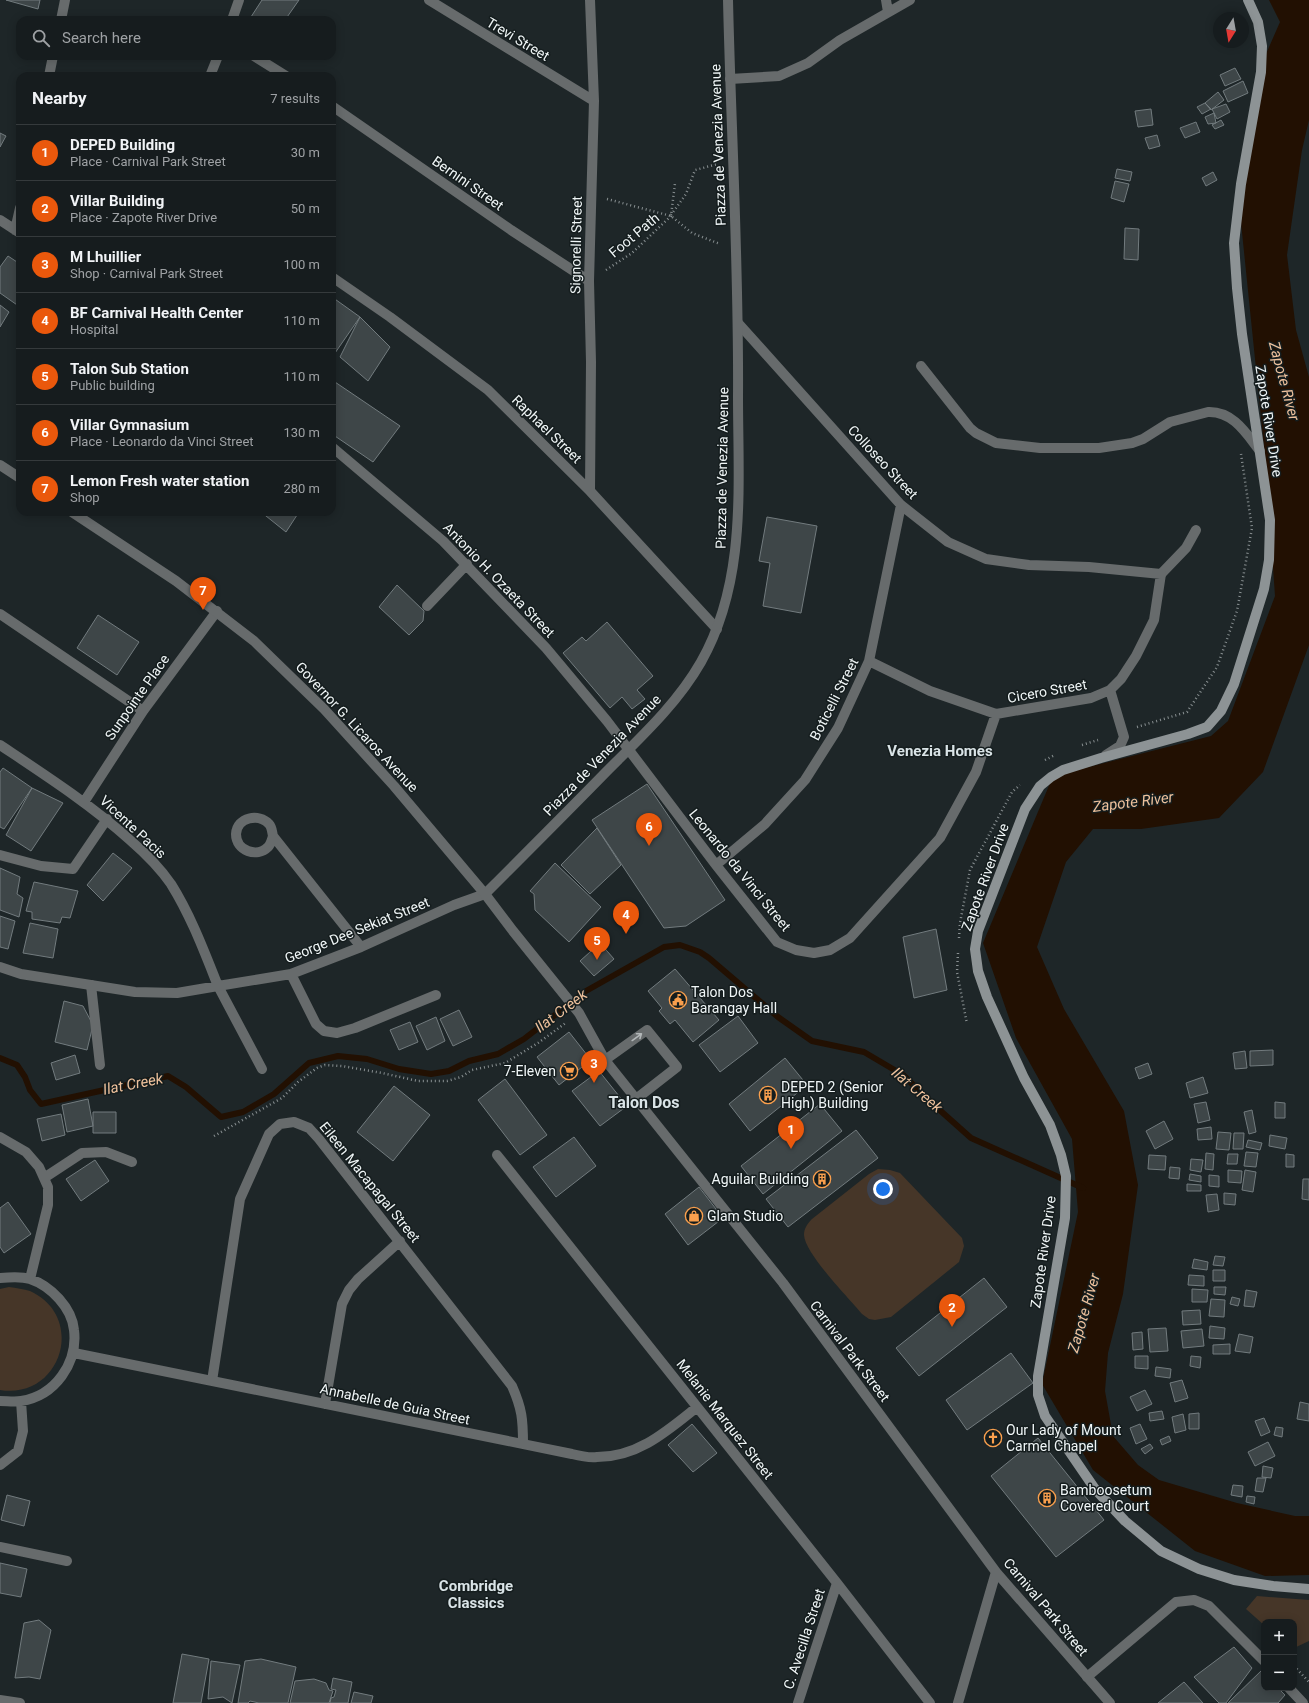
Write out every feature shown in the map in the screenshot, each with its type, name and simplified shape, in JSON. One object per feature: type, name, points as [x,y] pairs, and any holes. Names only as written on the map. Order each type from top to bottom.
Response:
[{"type":"main road","name":"Zapote River Drive","points":[[1248,0],[1258,22],[1262,46],[1261,72],[1241,184],[1234,243],[1242,334],[1270,520],[1269,560],[1264,590],[1234,684],[1221,711],[1207,726],[1188,734],[1063,770],[1051,776],[1040,786],[1032,796],[1025,809],[978,931],[975,949],[980,978],[987,997],[1024,1078],[1050,1125],[1061,1155],[1066,1176],[1065,1218],[1038,1376],[1038,1396],[1045,1416],[1095,1489],[1125,1521],[1161,1551],[1199,1569],[1234,1580],[1273,1586],[1309,1589]]},
{"type":"street","points":[[62,16],[65,0]]},
{"type":"street","points":[[233,16],[239,0]]},
{"type":"street","name":"Signorelli Street","points":[[590,0],[594,101],[588,281],[591,362],[590,491]]},
{"type":"street","name":"Piazza de Venezia Avenue","points":[[485,894],[629,750],[679,696],[700,663],[717,629],[730,586],[737,533],[738,323],[728,0]]},
{"type":"street","points":[[886,0],[888,12]]},
{"type":"street","points":[[730,79],[779,76],[808,63],[840,40],[910,0]]},
{"type":"street","name":"Trevi Street","points":[[433,1],[594,101]]},
{"type":"street","points":[[50,72],[52,60]]},
{"type":"street","points":[[212,72],[216,60]]},
{"type":"street","points":[[260,60],[280,72]]},
{"type":"street","name":"Bernini Street","points":[[336,109],[511,230],[588,281]]},
{"type":"street","points":[[0,220],[16,231]]},
{"type":"street","name":"Raphael Street","points":[[336,280],[390,317],[488,390],[590,491],[717,629]]},
{"type":"street","name":"Colloseo Street","points":[[738,323],[902,505],[948,542],[986,559],[1029,565],[1089,567],[1161,574]]},
{"type":"street","points":[[921,366],[970,428],[986,439],[996,443],[1040,448],[1100,448],[1121,446],[1143,438],[1170,422],[1214,411],[1231,418],[1244,430],[1260,451]]},
{"type":"street","name":"Antonio H. Ozaeta Street","points":[[336,450],[443,541],[467,564],[546,648],[629,750]]},
{"type":"street","points":[[0,465],[16,475]]},
{"type":"street","name":"Boticelli Street","points":[[716,865],[765,824],[805,780],[838,728],[869,661],[902,505]]},
{"type":"street","name":"Governor G. Licaros Avenue","points":[[78,516],[176,581],[217,611],[254,641],[324,709],[394,786],[485,894],[513,932],[577,1011]]},
{"type":"street","points":[[1161,574],[1186,548],[1196,530]]},
{"type":"street","points":[[427,606],[467,564]]},
{"type":"street","name":"Cicero Street","points":[[869,661],[930,691],[996,714],[1091,698],[1110,690],[1121,679],[1136,656],[1154,620],[1161,574]]},
{"type":"street","name":"Sunpointe Place","points":[[84,802],[143,711],[217,611]]},
{"type":"street","points":[[0,614],[143,711]]},
{"type":"street","name":"Zapote River Drive","points":[[1101,758],[1120,746],[1124,737],[1110,690]]},
{"type":"street","name":"Leonardo da Vinci Street","points":[[629,750],[716,865],[777,942],[796,950],[814,953],[830,950],[850,938],[940,838],[976,772],[996,714]]},
{"type":"street","name":"Vicente Pacis","points":[[0,745],[84,802],[106,819],[146,854],[170,883],[193,924],[218,986],[262,1069]]},
{"type":"street","points":[[0,855],[41,866],[73,869],[106,819]]},
{"type":"street","points":[[273,836],[361,947]]},
{"type":"street","name":"George Dee Sekiat Street","points":[[0,967],[21,974],[136,992],[177,992],[218,986],[291,974],[361,947],[454,905],[485,894]]},
{"type":"street","points":[[291,974],[316,1024],[324,1031],[337,1033],[355,1028],[436,995]]},
{"type":"street","points":[[91,985],[100,1065]]},
{"type":"street","name":"Carnival Park Street","points":[[577,1011],[605,1060],[783,1283],[996,1572],[1110,1703]]},
{"type":"street","points":[[605,1060],[647,1030],[677,1067],[636,1099]]},
{"type":"street","name":"Eileen Macapagal Street","points":[[212,1381],[240,1199],[269,1134],[280,1124],[294,1122],[309,1128],[319,1139],[512,1386],[520,1405],[523,1424],[523,1444]]},
{"type":"street","points":[[0,1137],[26,1152],[39,1167],[48,1187],[48,1205],[30,1279]]},
{"type":"street","points":[[44,1178],[82,1153],[106,1152],[132,1162]]},
{"type":"street","name":"Melanie Marquez Street","points":[[497,1155],[698,1407],[930,1703]]},
{"type":"street","points":[[325,1404],[342,1304],[349,1290],[358,1279],[400,1241]]},
{"type":"street","points":[[0,1278],[12,1276],[30,1279],[51,1290],[66,1308],[74,1329],[74,1352],[67,1370],[55,1385],[39,1396],[21,1401],[0,1401]]},
{"type":"street","name":"Annabelle de Guia Street","points":[[74,1352],[595,1458],[619,1456],[639,1448],[658,1438],[698,1407]]},
{"type":"street","points":[[0,1465],[18,1451],[23,1431],[21,1401]]},
{"type":"street","points":[[0,1547],[67,1562]]},
{"type":"street","points":[[958,1703],[996,1572]]},
{"type":"street","name":"C. Avecilla Street","points":[[798,1703],[837,1583]]},
{"type":"street","points":[[1088,1677],[1176,1602],[1182,1601],[1194,1600],[1209,1606],[1261,1658]]},
{"type":"street","points":[[1292,1691],[1303,1703]]},
{"type":"street","points":[[0,1700],[20,1703]]},
{"type":"path","name":"Foot Path","points":[[588,281],[632,253],[671,216],[686,194],[696,170],[712,165],[733,162]]},
{"type":"path","name":"Foot Path","points":[[671,216],[675,183]]},
{"type":"path","name":"Foot Path","points":[[591,197],[648,209],[671,216],[692,233],[736,250]]},
{"type":"path","points":[[214,1136],[282,1098],[298,1082],[325,1065],[342,1066],[418,1081],[447,1081],[461,1077],[472,1070],[505,1063],[538,1043],[577,1011]]},
{"type":"path","points":[[1297,1669],[1309,1682]]},
{"type":"shaded area","points":[[878,1169],[900,1173],[962,1238],[964,1246],[959,1262],[891,1317],[875,1320],[869,1319],[862,1314],[828,1276],[806,1243],[804,1232],[805,1228],[812,1219],[869,1174]]},
{"type":"shaded area","points":[[9,1287],[30,1291],[48,1303],[58,1319],[62,1336],[59,1354],[51,1370],[38,1382],[21,1390],[0,1390],[0,1289]]},
{"type":"shaded area","points":[[1257,1596],[1309,1600],[1309,1641],[1297,1647],[1297,1619],[1261,1619],[1261,1622],[1246,1609]]},
{"type":"water","name":"Zapote River","points":[[1269,0],[1309,0],[1309,120],[1302,150],[1287,255],[1296,330],[1309,377],[1309,645],[1263,772],[1219,818],[1141,829],[1093,829],[1066,862],[1037,947],[1064,1009],[1124,1111],[1138,1185],[1123,1294],[1108,1353],[1105,1391],[1113,1436],[1138,1465],[1159,1480],[1237,1503],[1295,1516],[1309,1516],[1309,1575],[1265,1576],[1195,1551],[1093,1470],[1042,1384],[1078,1212],[1072,1139],[1016,1038],[983,943],[1053,776],[1211,736],[1228,721],[1275,596],[1266,466],[1239,203],[1266,54],[1280,22]]},
{"type":"building","points":[[6,0],[40,0],[38,9]]},
{"type":"building","points":[[262,0],[299,0],[288,16],[252,16]]},
{"type":"building","points":[[1235,68],[1241,79],[1225,86],[1220,75]]},
{"type":"building","points":[[1243,81],[1248,93],[1228,102],[1223,91]]},
{"type":"building","points":[[1218,92],[1224,100],[1211,110],[1205,103]]},
{"type":"building","points":[[1205,103],[1211,109],[1202,114],[1197,107]]},
{"type":"building","points":[[1226,104],[1230,112],[1217,119],[1212,109]]},
{"type":"building","points":[[1151,109],[1153,125],[1138,127],[1135,111]]},
{"type":"building","points":[[1214,113],[1216,123],[1208,124],[1205,117]]},
{"type":"building","points":[[1221,120],[1224,125],[1215,129],[1212,125]]},
{"type":"building","points":[[1196,122],[1200,132],[1185,138],[1180,128]]},
{"type":"building","points":[[0,133],[6,136],[0,147]]},
{"type":"building","points":[[1157,135],[1160,146],[1149,149],[1145,138]]},
{"type":"building","points":[[1117,169],[1132,172],[1130,181],[1115,178]]},
{"type":"building","points":[[1213,172],[1217,180],[1206,186],[1202,178]]},
{"type":"building","points":[[1115,181],[1129,184],[1124,202],[1111,198]]},
{"type":"building","points":[[1125,228],[1139,229],[1138,260],[1124,259]]},
{"type":"building","points":[[8,256],[16,261],[16,304],[0,293],[0,267]]},
{"type":"building","points":[[336,300],[360,317],[336,352]]},
{"type":"building","points":[[0,305],[9,312],[0,327]]},
{"type":"building","points":[[360,317],[390,347],[368,381],[340,357]]},
{"type":"building","points":[[336,383],[400,426],[373,462],[336,437]]},
{"type":"building","points":[[266,516],[296,516],[286,532]]},
{"type":"building","points":[[767,517],[817,526],[801,613],[763,606],[770,563],[759,561]]},
{"type":"building","points":[[397,585],[424,611],[423,621],[409,635],[379,607]]},
{"type":"building","points":[[98,615],[139,642],[117,675],[77,648]]},
{"type":"building","points":[[607,622],[653,676],[637,690],[645,699],[632,709],[622,697],[610,708],[563,653],[582,637],[586,641]]},
{"type":"building","points":[[3,768],[32,788],[4,829],[0,827],[0,772]]},
{"type":"building","points":[[647,784],[725,900],[686,926],[664,928],[592,820]]},
{"type":"building","points":[[32,788],[63,803],[31,851],[6,835]]},
{"type":"building","points":[[597,828],[621,865],[590,894],[561,865]]},
{"type":"building","points":[[113,853],[132,868],[103,901],[87,885]]},
{"type":"building","points":[[555,863],[601,907],[569,942],[535,910],[534,894],[530,891]]},
{"type":"building","points":[[0,868],[20,877],[17,894],[23,898],[19,917],[0,910]]},
{"type":"building","points":[[34,882],[78,891],[70,918],[62,917],[60,923],[32,919],[32,912],[26,911]]},
{"type":"building","points":[[0,916],[15,921],[8,949],[0,947]]},
{"type":"building","points":[[30,923],[58,929],[53,958],[23,953]]},
{"type":"building","points":[[936,929],[947,990],[914,998],[903,937]]},
{"type":"building","points":[[600,943],[614,959],[594,976],[580,961]]},
{"type":"building","name":"Talon Dos Barangay Hall","points":[[675,969],[719,1020],[693,1042],[675,1020],[670,1024],[659,1011],[662,1008],[648,991]]},
{"type":"building","points":[[64,1001],[83,1006],[93,1025],[87,1050],[55,1042]]},
{"type":"building","points":[[459,1010],[472,1037],[453,1046],[440,1019]]},
{"type":"building","points":[[738,1016],[758,1043],[720,1072],[699,1045]]},
{"type":"building","points":[[436,1017],[445,1041],[427,1050],[416,1026]]},
{"type":"building","points":[[410,1022],[418,1042],[399,1050],[390,1030]]},
{"type":"building","points":[[569,1032],[591,1060],[559,1085],[537,1057]]},
{"type":"building","points":[[1273,1050],[1273,1065],[1250,1066],[1250,1051]]},
{"type":"building","points":[[1245,1051],[1247,1068],[1235,1069],[1233,1053]]},
{"type":"building","points":[[75,1055],[80,1073],[56,1080],[51,1063]]},
{"type":"building","name":"DEPED 2 (Senior High) Building","points":[[785,1058],[807,1085],[750,1131],[729,1104]]},
{"type":"building","points":[[1148,1063],[1152,1074],[1139,1079],[1135,1068]]},
{"type":"building","points":[[599,1071],[627,1106],[600,1126],[572,1091]]},
{"type":"building","points":[[1203,1077],[1208,1093],[1190,1098],[1186,1083]]},
{"type":"building","points":[[505,1079],[547,1135],[520,1155],[478,1100]]},
{"type":"building","points":[[394,1086],[430,1115],[393,1161],[357,1132]]},
{"type":"building","points":[[88,1099],[93,1126],[67,1132],[62,1105]]},
{"type":"building","points":[[1206,1102],[1210,1120],[1198,1123],[1194,1104]]},
{"type":"building","points":[[1275,1102],[1285,1103],[1285,1118],[1275,1118]]},
{"type":"building","points":[[820,1104],[842,1131],[763,1194],[741,1166]]},
{"type":"building","points":[[1252,1110],[1256,1132],[1249,1134],[1244,1112]]},
{"type":"building","points":[[93,1112],[116,1112],[116,1133],[93,1133]]},
{"type":"building","points":[[61,1114],[65,1135],[42,1141],[37,1119]]},
{"type":"building","points":[[1164,1121],[1173,1139],[1155,1149],[1146,1131]]},
{"type":"building","points":[[1211,1127],[1212,1139],[1198,1140],[1197,1129]]},
{"type":"building","name":"Aguilar Building","points":[[856,1130],[878,1158],[788,1227],[766,1199]]},
{"type":"building","points":[[1218,1132],[1231,1133],[1229,1150],[1216,1149]]},
{"type":"building","points":[[1234,1133],[1244,1133],[1243,1149],[1233,1149]]},
{"type":"building","points":[[1270,1135],[1287,1138],[1285,1149],[1269,1146]]},
{"type":"building","points":[[574,1137],[596,1166],[556,1197],[533,1167]]},
{"type":"building","points":[[1248,1140],[1262,1143],[1260,1150],[1246,1147]]},
{"type":"building","points":[[1246,1152],[1258,1153],[1256,1167],[1244,1166]]},
{"type":"building","points":[[1206,1153],[1214,1154],[1213,1170],[1205,1169]]},
{"type":"building","points":[[1228,1154],[1238,1154],[1237,1164],[1227,1164]]},
{"type":"building","points":[[1286,1154],[1294,1155],[1294,1167],[1286,1167]]},
{"type":"building","points":[[1149,1155],[1166,1156],[1165,1170],[1148,1169]]},
{"type":"building","points":[[1191,1159],[1203,1160],[1201,1172],[1190,1170]]},
{"type":"building","points":[[95,1160],[109,1181],[81,1201],[66,1179]]},
{"type":"building","points":[[1170,1167],[1180,1168],[1179,1179],[1169,1178]]},
{"type":"building","points":[[1228,1170],[1242,1171],[1241,1183],[1228,1182]]},
{"type":"building","points":[[1245,1170],[1256,1172],[1253,1192],[1242,1190]]},
{"type":"building","points":[[1190,1174],[1201,1176],[1201,1182],[1189,1180]]},
{"type":"building","points":[[1209,1175],[1219,1176],[1219,1187],[1209,1186]]},
{"type":"building","points":[[1303,1179],[1309,1179],[1309,1200],[1302,1199]]},
{"type":"building","points":[[1187,1184],[1201,1185],[1201,1191],[1187,1191]]},
{"type":"building","name":"Glam Studio","points":[[699,1187],[723,1218],[688,1245],[665,1214]]},
{"type":"building","points":[[1224,1193],[1236,1194],[1235,1205],[1224,1204]]},
{"type":"building","points":[[1217,1194],[1219,1210],[1208,1212],[1206,1195]]},
{"type":"building","points":[[8,1202],[31,1234],[4,1253],[0,1247],[0,1208]]},
{"type":"building","points":[[1215,1256],[1225,1257],[1223,1266],[1213,1265]]},
{"type":"building","points":[[1194,1259],[1208,1262],[1207,1270],[1192,1268]]},
{"type":"building","points":[[1213,1270],[1225,1270],[1225,1281],[1213,1281]]},
{"type":"building","points":[[1189,1275],[1204,1276],[1204,1286],[1188,1285]]},
{"type":"building","points":[[984,1278],[1007,1307],[919,1376],[896,1348]]},
{"type":"building","points":[[1214,1287],[1226,1287],[1225,1295],[1214,1294]]},
{"type":"building","points":[[1192,1289],[1208,1290],[1207,1302],[1192,1302]]},
{"type":"building","points":[[1246,1290],[1257,1292],[1254,1307],[1244,1306]]},
{"type":"building","points":[[1232,1297],[1240,1299],[1238,1306],[1230,1304]]},
{"type":"building","points":[[1211,1299],[1225,1300],[1224,1317],[1209,1316]]},
{"type":"building","points":[[1200,1310],[1201,1324],[1183,1325],[1182,1311]]},
{"type":"building","points":[[1210,1326],[1225,1328],[1224,1339],[1209,1338]]},
{"type":"building","points":[[1166,1328],[1168,1351],[1150,1352],[1148,1329]]},
{"type":"building","points":[[1202,1329],[1204,1346],[1183,1348],[1181,1331]]},
{"type":"building","points":[[1142,1332],[1143,1349],[1133,1350],[1132,1333]]},
{"type":"building","points":[[1239,1334],[1253,1337],[1250,1353],[1235,1351]]},
{"type":"building","points":[[1230,1344],[1230,1354],[1213,1354],[1213,1345]]},
{"type":"building","points":[[1011,1353],[1033,1383],[967,1430],[946,1400]]},
{"type":"building","points":[[1135,1356],[1148,1356],[1148,1369],[1135,1368]]},
{"type":"building","points":[[1191,1356],[1201,1357],[1200,1368],[1190,1366]]},
{"type":"building","points":[[1156,1367],[1171,1369],[1170,1378],[1155,1376]]},
{"type":"building","points":[[1182,1380],[1188,1398],[1175,1402],[1170,1383]]},
{"type":"building","points":[[1145,1390],[1152,1404],[1137,1411],[1130,1397]]},
{"type":"building","points":[[1300,1402],[1309,1404],[1309,1421],[1297,1419]]},
{"type":"building","points":[[1162,1411],[1164,1419],[1150,1421],[1149,1413]]},
{"type":"building","points":[[1199,1413],[1199,1429],[1189,1429],[1189,1414]]},
{"type":"building","points":[[1183,1414],[1186,1430],[1175,1433],[1172,1417]]},
{"type":"building","points":[[1264,1418],[1270,1432],[1261,1436],[1255,1421]]},
{"type":"building","points":[[692,1424],[717,1453],[693,1472],[668,1445]]},
{"type":"building","points":[[1140,1424],[1147,1439],[1136,1444],[1130,1428]]},
{"type":"building","points":[[1276,1427],[1283,1428],[1282,1437],[1274,1435]]},
{"type":"building","points":[[1169,1436],[1171,1441],[1162,1445],[1160,1440]]},
{"type":"building","name":"Bamboosetum Covered Court","points":[[1038,1438],[1104,1520],[1056,1557],[991,1476]]},
{"type":"building","points":[[1268,1442],[1275,1456],[1255,1466],[1248,1452]]},
{"type":"building","points":[[1150,1444],[1153,1448],[1145,1454],[1141,1449]]},
{"type":"building","points":[[1263,1466],[1273,1468],[1271,1478],[1262,1477]]},
{"type":"building","points":[[1257,1478],[1266,1478],[1263,1492],[1255,1491]]},
{"type":"building","points":[[1233,1485],[1243,1486],[1242,1497],[1231,1495]]},
{"type":"building","points":[[7,1495],[30,1501],[24,1526],[1,1520]]},
{"type":"building","points":[[1247,1496],[1255,1497],[1254,1504],[1246,1502]]},
{"type":"building","points":[[0,1563],[27,1569],[21,1597],[0,1593]]},
{"type":"building","points":[[39,1620],[51,1630],[40,1679],[29,1677],[15,1678],[24,1623]]},
{"type":"building","points":[[1234,1647],[1252,1668],[1226,1703],[1219,1703],[1194,1677]]},
{"type":"building","points":[[182,1654],[209,1659],[201,1703],[173,1703]]},
{"type":"building","points":[[261,1659],[296,1667],[288,1703],[259,1703],[250,1701],[248,1703],[238,1703],[245,1661]]},
{"type":"building","points":[[211,1661],[240,1665],[232,1703],[223,1697],[208,1699]]},
{"type":"building","points":[[1261,1671],[1261,1691],[1281,1691],[1285,1695],[1278,1703],[1228,1703]]},
{"type":"building","points":[[333,1678],[352,1682],[348,1703],[330,1703],[336,1690],[331,1689]]},
{"type":"building","points":[[314,1679],[326,1683],[329,1690],[333,1691],[329,1703],[290,1703],[295,1681]]},
{"type":"building","points":[[1184,1682],[1203,1703],[1158,1703]]},
{"type":"building","points":[[354,1692],[373,1696],[371,1703],[351,1703]]},
{"type":"waterway","name":"Ilat Creek","points":[[0,1058],[17,1065],[25,1077],[30,1090],[41,1104],[168,1076],[186,1087],[221,1117],[243,1112],[274,1094],[309,1063],[338,1056],[367,1059],[399,1069],[431,1074],[449,1071],[469,1061],[498,1054],[524,1039],[586,991],[664,947],[680,945],[700,952],[709,958],[778,1017],[812,1041],[864,1052],[903,1075],[971,1138],[1083,1188]]},
{"type":"place","name":"Lemon Fresh water station","points":[[203,610]]},
{"type":"place","name":"Villar Gymnasium","points":[[649,846]]},
{"type":"place","name":"BF Carnival Health Center","points":[[626,934]]},
{"type":"place","name":"Talon Sub Station","points":[[597,960]]},
{"type":"place","name":"Talon Dos Barangay Hall","points":[[678,1000]]},
{"type":"place","name":"7-Eleven","points":[[569,1071]]},
{"type":"place","name":"M Lhuillier","points":[[594,1083]]},
{"type":"place","name":"DEPED 2 (Senior High) Building","points":[[768,1095]]},
{"type":"place","name":"DEPED Building","points":[[791,1149]]},
{"type":"place","name":"Aguilar Building","points":[[822,1179]]},
{"type":"place","name":"Glam Studio","points":[[694,1216]]},
{"type":"place","name":"Villar Building","points":[[952,1327]]},
{"type":"place","name":"Our Lady of Mount Carmel Chapel","points":[[993,1438]]},
{"type":"place","name":"Bamboosetum Covered Court","points":[[1047,1498]]},
{"type":"district","name":"Venezia Homes","points":[[940,751]]},
{"type":"district","name":"Talon Dos","points":[[644,1102]]},
{"type":"district","name":"Combridge Classics","points":[[476,1594]]}]
